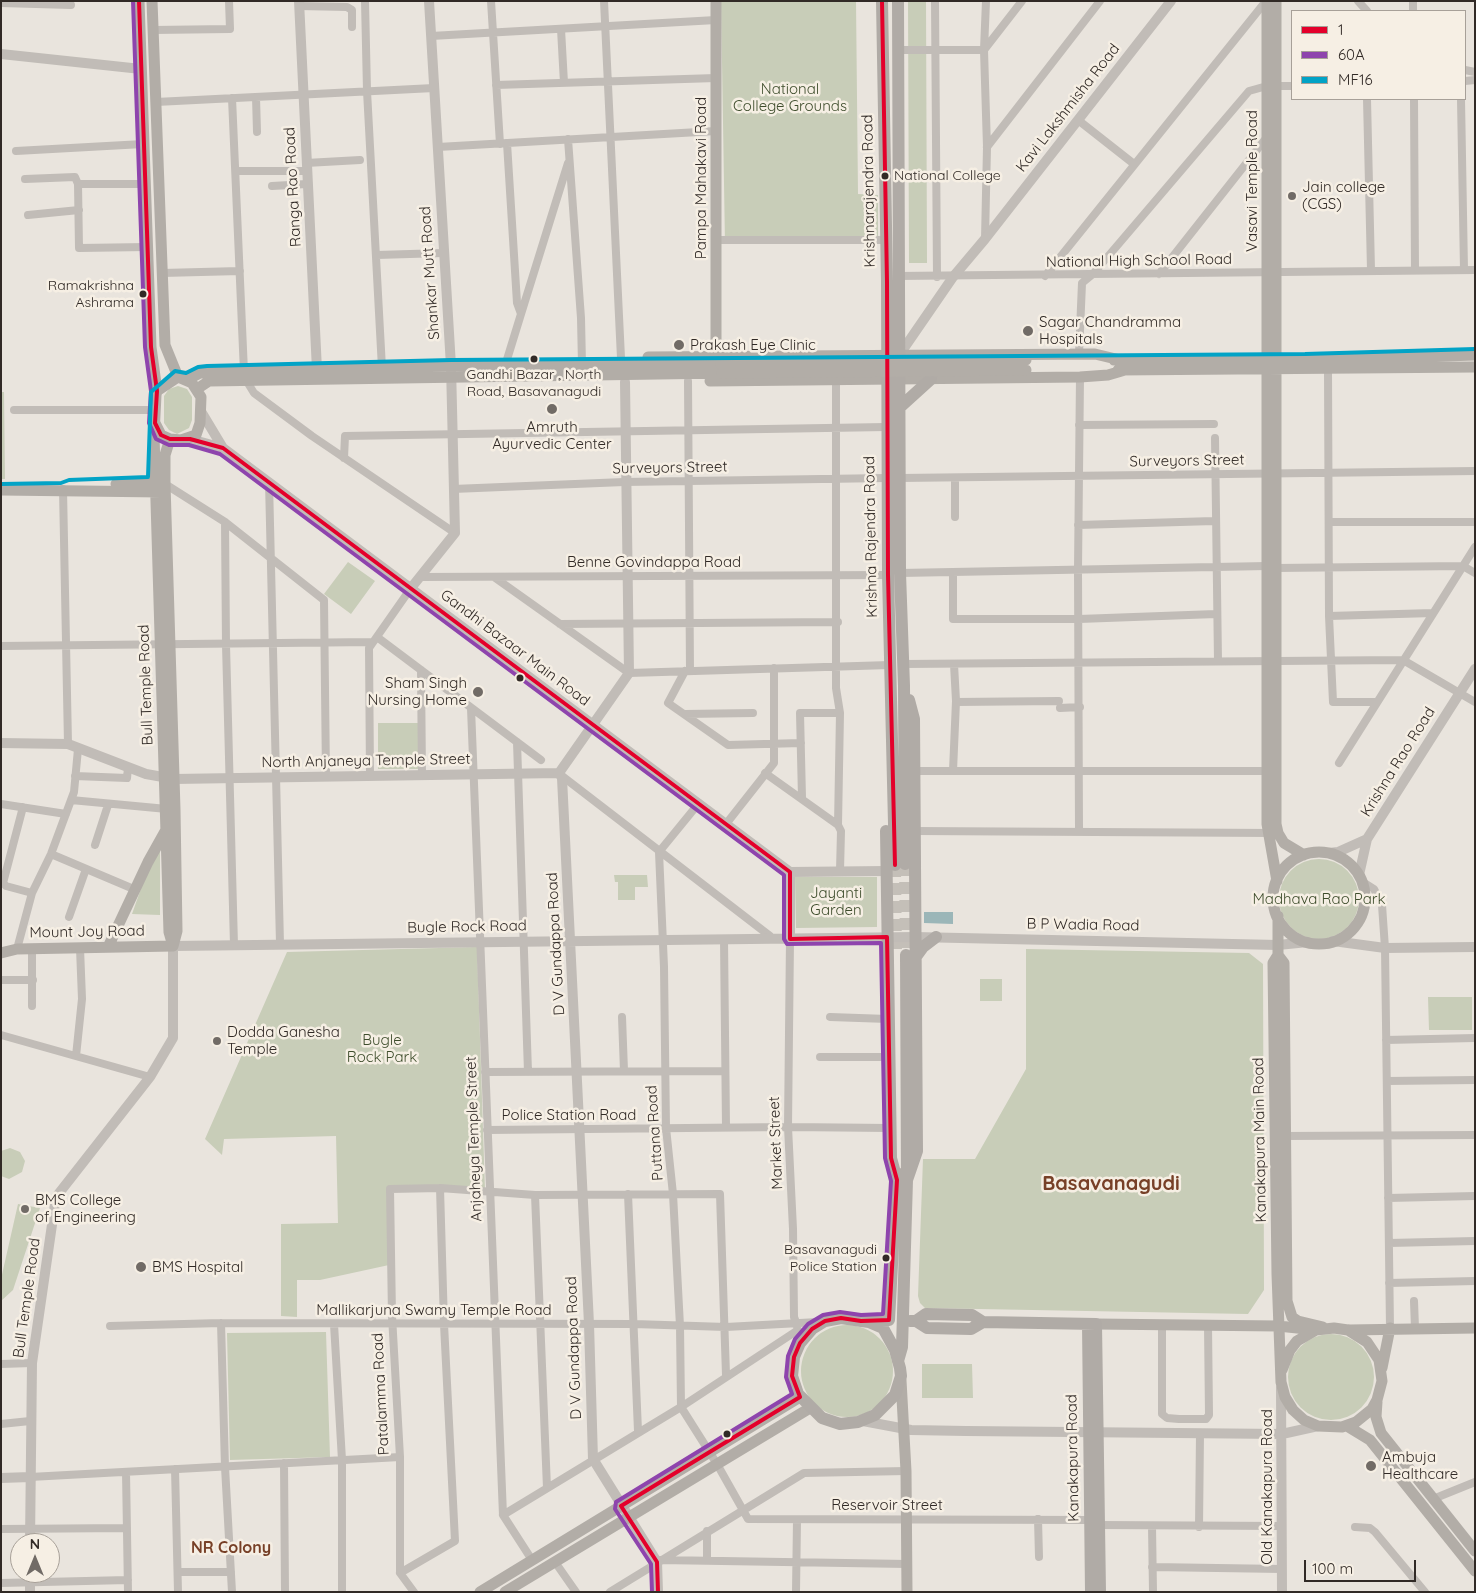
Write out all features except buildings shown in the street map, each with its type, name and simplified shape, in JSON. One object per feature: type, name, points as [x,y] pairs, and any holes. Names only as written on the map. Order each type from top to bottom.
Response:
[{"type":"main road","points":[[139,1],[150,347],[158,391],[154,423],[161,436],[170,439],[190,439],[199,430],[202,413],[201,398],[197,389],[183,379],[165,345],[152,1]]},
{"type":"main road","name":"Pampa Mahakavi Road","points":[[716,1],[716,240],[720,364]]},
{"type":"main road","name":"Krishnarajendra Road","points":[[882,1],[886,240],[893,276]]},
{"type":"main road","name":"Krishna Rajendra Road","points":[[896,866],[886,718],[890,694],[894,574],[900,478],[900,380],[894,354],[893,276],[898,1]]},
{"type":"main road","name":"Vasavi Temple Road","points":[[1266,1],[1271,86],[1271,660]]},
{"type":"main road","name":"Vasavi Temple Road","points":[[1271,190],[1267,137],[1276,1]]},
{"type":"main road","points":[[886,379],[894,354]]},
{"type":"main road","points":[[197,389],[209,381],[317,370],[382,368],[451,372],[620,370],[894,354],[1105,355],[1122,365]]},
{"type":"main road","points":[[720,364],[1271,365],[1475,355]]},
{"type":"main road","points":[[158,391],[200,373],[340,379],[451,372],[505,366],[582,365],[688,381],[900,380],[1080,377],[1108,375],[1122,365]]},
{"type":"main road","points":[[1271,365],[1328,369],[1475,367]]},
{"type":"main road","name":"Krishna Rajendra Road","points":[[886,379],[887,478],[894,574],[904,664],[896,866]]},
{"type":"main road","points":[[899,408],[931,379]]},
{"type":"main road","name":"Bull Temple Road","points":[[154,423],[160,488],[177,931],[173,946]]},
{"type":"main road","name":"Bull Temple Road","points":[[160,488],[165,455],[170,439]]},
{"type":"main road","points":[[1,490],[63,489],[69,486],[160,488]]},
{"type":"main road","points":[[1271,660],[1267,771],[1277,881]]},
{"type":"main road","points":[[1271,660],[1276,824],[1272,833]]},
{"type":"main road","points":[[898,1360],[902,1346],[903,1320],[902,1180],[906,956],[915,937],[914,719],[904,686]]},
{"type":"main road","name":"Bull Temple Road","points":[[170,778],[167,828],[169,932],[173,946]]},
{"type":"main road","points":[[108,948],[148,862],[167,828]]},
{"type":"main road","points":[[1272,833],[1304,855]]},
{"type":"main road","points":[[1278,916],[1286,929],[1296,937],[1308,942],[1333,942],[1355,927],[1361,917],[1366,899],[1361,878],[1341,857],[1329,853],[1316,852],[1292,861],[1283,870],[1277,881],[1273,897],[1278,916],[1278,950],[1284,963],[1286,1301],[1292,1317],[1322,1329]]},
{"type":"main road","points":[[896,866],[887,937],[890,1128],[891,1158],[902,1180]]},
{"type":"main road","points":[[906,956],[936,937]]},
{"type":"main road","name":"Mount Joy Road","points":[[1,953],[32,948],[173,946]]},
{"type":"main road","name":"Kanakapura Main Road","points":[[1278,950],[1273,963],[1278,1326],[1281,1376]]},
{"type":"main road","points":[[889,1320],[902,1180],[917,1150],[906,956]]},
{"type":"main road","points":[[901,1376],[895,1395],[875,1415],[862,1421],[840,1424],[822,1418],[810,1408],[800,1397],[792,1376],[794,1357],[798,1346],[812,1329],[825,1321],[841,1318],[861,1321],[883,1328],[896,1350],[901,1376],[904,1427],[907,1592]]},
{"type":"main road","points":[[861,1321],[903,1320],[916,1321],[927,1328],[971,1329],[983,1322],[1278,1326],[1348,1330],[1475,1328]]},
{"type":"main road","name":"Kanakapura Road","points":[[1092,1324],[1094,1522],[1100,1592]]},
{"type":"main road","points":[[1390,1328],[1382,1381],[1377,1400],[1376,1417],[1381,1433],[1475,1552]]},
{"type":"main road","points":[[1322,1329],[1297,1341],[1290,1350],[1281,1376],[1285,1397],[1293,1410],[1304,1420],[1318,1426],[1336,1428],[1347,1426],[1365,1416],[1377,1400]]},
{"type":"main road","points":[[1348,1330],[1367,1342],[1376,1355],[1382,1371]]},
{"type":"main road","points":[[480,1592],[800,1397]]},
{"type":"main road","points":[[506,1592],[810,1408]]},
{"type":"main road","points":[[1347,1426],[1370,1440],[1475,1571]]},
{"type":"main road","name":"Kanakapura Road","points":[[1091,1592],[1094,1522]]},
{"type":"street","points":[[153,30],[230,29],[229,1]]},
{"type":"street","points":[[365,1],[367,91],[382,368]]},
{"type":"street","name":"Shankar Mutt Road","points":[[429,1],[451,372],[455,533]]},
{"type":"street","points":[[491,1],[496,85],[517,303],[521,314]]},
{"type":"street","points":[[604,1],[620,370],[626,431],[629,673],[560,774],[770,936],[770,939]]},
{"type":"street","points":[[935,1],[937,277]]},
{"type":"street","points":[[986,1],[984,50],[987,147],[986,239]]},
{"type":"street","points":[[984,50],[1022,1]]},
{"type":"street","points":[[987,147],[1100,1]]},
{"type":"street","name":"Kavi Lakshmisha Road","points":[[894,354],[953,277],[986,239],[1170,1]]},
{"type":"street","points":[[1045,276],[1266,1]]},
{"type":"street","points":[[1,3],[72,5]]},
{"type":"street","points":[[299,4],[348,7],[352,10],[352,28]]},
{"type":"street","name":"Ranga Rao Road","points":[[299,4],[317,370]]},
{"type":"street","points":[[431,36],[716,20]]},
{"type":"street","points":[[561,29],[564,83]]},
{"type":"street","points":[[898,50],[984,50]]},
{"type":"street","points":[[1,54],[141,69]]},
{"type":"street","points":[[496,85],[716,78]]},
{"type":"street","points":[[1079,354],[1081,285],[1093,274],[1249,91],[1271,86],[1291,86]]},
{"type":"street","points":[[156,102],[434,88]]},
{"type":"street","points":[[256,97],[257,132]]},
{"type":"street","points":[[232,98],[245,376],[254,394],[455,533],[411,588],[369,648],[370,776]]},
{"type":"street","points":[[1367,100],[1371,270]]},
{"type":"street","points":[[1414,100],[1415,270]]},
{"type":"street","points":[[1461,100],[1464,270]]},
{"type":"street","points":[[1078,120],[1134,164]]},
{"type":"street","points":[[438,147],[716,131]]},
{"type":"street","points":[[1159,274],[1267,137]]},
{"type":"street","points":[[568,140],[581,318],[582,365]]},
{"type":"street","points":[[16,151],[143,144]]},
{"type":"street","points":[[236,171],[306,167],[360,160]]},
{"type":"street","points":[[505,366],[569,161]]},
{"type":"street","points":[[25,179],[76,177],[78,184],[79,248],[147,247]]},
{"type":"street","points":[[78,184],[145,184]]},
{"type":"street","points":[[272,186],[308,184]]},
{"type":"street","points":[[28,215],[79,210]]},
{"type":"street","points":[[716,240],[886,240]]},
{"type":"street","points":[[377,255],[443,253]]},
{"type":"street","name":"National High School Road","points":[[893,276],[953,277],[1475,270]]},
{"type":"street","points":[[162,273],[240,271]]},
{"type":"street","points":[[1328,369],[1329,616],[1332,702],[1376,702]]},
{"type":"street","points":[[1080,377],[1078,525],[1080,831]]},
{"type":"street","points":[[836,380],[838,622],[836,688],[840,713],[838,824],[841,831],[840,871]]},
{"type":"street","points":[[688,381],[690,482],[688,671],[668,703],[728,745],[800,743]]},
{"type":"street","points":[[14,410],[155,410]]},
{"type":"street","points":[[202,413],[223,448]]},
{"type":"street","points":[[1080,426],[1214,424]]},
{"type":"street","points":[[344,458],[345,436],[626,431],[688,432],[886,427]]},
{"type":"street","points":[[1215,438],[1214,521],[1218,661]]},
{"type":"street","points":[[190,439],[223,448]]},
{"type":"street","name":"Gandhi Bazaar Main Road","points":[[223,448],[790,872]]},
{"type":"street","name":"Surveyors Street","points":[[900,478],[1475,471]]},
{"type":"street","name":"Surveyors Street","points":[[454,488],[627,482],[887,478]]},
{"type":"street","points":[[955,478],[955,517]]},
{"type":"street","points":[[269,482],[280,944]]},
{"type":"street","points":[[160,488],[225,522],[270,560],[324,600],[326,777]]},
{"type":"street","points":[[17,949],[32,893],[51,854],[71,800],[75,776],[65,646],[63,489]]},
{"type":"street","points":[[1078,525],[1214,521]]},
{"type":"street","points":[[225,522],[226,645],[234,945]]},
{"type":"street","points":[[1329,522],[1475,522]]},
{"type":"street","points":[[1338,763],[1475,547]]},
{"type":"street","name":"Benne Govindappa Road","points":[[421,577],[837,575],[1215,566],[1463,566]]},
{"type":"street","points":[[1463,566],[1475,573]]},
{"type":"street","points":[[953,572],[953,619],[1079,619],[1216,614]]},
{"type":"street","points":[[494,576],[629,673],[890,665]]},
{"type":"street","points":[[1329,616],[1433,613]]},
{"type":"street","points":[[560,624],[838,622]]},
{"type":"street","points":[[1,646],[165,646],[324,643],[375,640],[421,670],[541,760]]},
{"type":"street","points":[[904,664],[1403,660],[1475,702]]},
{"type":"street","points":[[953,771],[956,702],[954,664]]},
{"type":"street","points":[[726,824],[774,763],[774,668]]},
{"type":"street","name":"Krishna Rao Road","points":[[1361,878],[1367,839],[1475,669]]},
{"type":"street","points":[[421,670],[422,776]]},
{"type":"street","points":[[956,702],[1059,704],[1080,708]]},
{"type":"street","name":"Anjaheya Temple Street","points":[[471,708],[503,1516]]},
{"type":"street","points":[[684,714],[753,713]]},
{"type":"street","points":[[802,798],[800,713],[840,713]]},
{"type":"street","points":[[517,742],[528,1072]]},
{"type":"street","name":"North Anjaneya Temple Street","points":[[1,743],[73,747],[128,768],[170,778],[560,774]]},
{"type":"street","points":[[75,776],[127,778],[128,768]]},
{"type":"street","points":[[914,771],[1267,771]]},
{"type":"street","points":[[765,773],[838,824]]},
{"type":"street","name":"D V Gundappa Road","points":[[560,774],[580,1129],[593,1459],[629,1518],[659,1561]]},
{"type":"street","points":[[71,800],[108,805],[167,809]]},
{"type":"street","points":[[659,852],[699,803]]},
{"type":"street","points":[[1,804],[66,814]]},
{"type":"street","points":[[95,844],[108,805]]},
{"type":"street","points":[[23,807],[4,883],[6,886],[32,893]]},
{"type":"street","points":[[915,831],[1272,833]]},
{"type":"street","points":[[1329,853],[1338,852],[1367,839]]},
{"type":"street","name":"Puttana Road","points":[[659,852],[661,940],[664,967],[666,1128],[673,1194],[680,1326],[680,1407]]},
{"type":"street","points":[[51,854],[136,890]]},
{"type":"street","points":[[790,939],[790,872],[840,871],[896,866]]},
{"type":"street","points":[[69,917],[86,869]]},
{"type":"street","points":[[1361,878],[1374,889],[1382,905],[1385,948],[1390,1328]]},
{"type":"street","name":"B P Wadia Road","points":[[790,939],[936,937],[1278,950],[1308,942]]},
{"type":"street","points":[[724,939],[726,1127]]},
{"type":"street","name":"Bugle Rock Road","points":[[173,946],[790,939]]},
{"type":"street","name":"Market Street","points":[[790,939],[788,1126],[793,1229],[794,1317],[797,1327],[798,1346]]},
{"type":"street","points":[[1333,942],[1385,948],[1475,947]]},
{"type":"street","name":"Bull Temple Road","points":[[29,1533],[32,1363],[56,1197],[150,1077],[173,1038],[173,946]]},
{"type":"street","points":[[32,948],[32,1006]]},
{"type":"street","points":[[76,1056],[82,999],[80,948]]},
{"type":"street","points":[[1,980],[33,980]]},
{"type":"street","points":[[622,1017],[624,1071]]},
{"type":"street","points":[[830,1017],[888,1019]]},
{"type":"street","points":[[1,1034],[150,1077]]},
{"type":"street","points":[[1386,1040],[1475,1038]]},
{"type":"street","points":[[820,1057],[889,1057]]},
{"type":"street","points":[[485,1072],[725,1071]]},
{"type":"street","points":[[1387,1081],[1475,1080]]},
{"type":"street","name":"Police Station Road","points":[[487,1130],[788,1126],[890,1128]]},
{"type":"street","points":[[1284,1136],[1475,1135]]},
{"type":"street","points":[[414,1592],[400,1573],[455,1541],[444,1324],[440,1188],[535,1195],[720,1194],[726,1327],[726,1375]]},
{"type":"street","name":"Patalamma Road","points":[[400,1573],[400,1457],[392,1325],[390,1189],[440,1188]]},
{"type":"street","points":[[628,1194],[638,1431]]},
{"type":"street","points":[[535,1195],[547,1488]]},
{"type":"street","points":[[1388,1198],[1475,1196]]},
{"type":"street","points":[[1389,1243],[1475,1241]]},
{"type":"street","points":[[1390,1283],[1475,1281]]},
{"type":"street","points":[[1414,1301],[1415,1328]]},
{"type":"street","name":"Mallikarjuna Swamy Temple Road","points":[[110,1326],[221,1323],[392,1325],[634,1324],[797,1327],[825,1321]]},
{"type":"street","points":[[221,1323],[225,1466],[232,1592]]},
{"type":"street","points":[[334,1324],[342,1460],[342,1592]]},
{"type":"street","points":[[1162,1325],[1162,1414],[1169,1418],[1206,1419],[1209,1415],[1208,1325]]},
{"type":"street","points":[[532,1560],[503,1516],[638,1431],[680,1407],[797,1327]]},
{"type":"street","points":[[1,1364],[32,1363]]},
{"type":"street","name":"Old Kanakapura Road","points":[[1281,1376],[1282,1592]]},
{"type":"street","points":[[680,1407],[710,1452],[743,1510]]},
{"type":"street","points":[[1,1424],[30,1421]]},
{"type":"street","points":[[862,1421],[904,1427],[966,1431],[1200,1434],[1282,1434],[1318,1426]]},
{"type":"street","points":[[1199,1527],[1200,1434]]},
{"type":"street","points":[[1,1478],[400,1457]]},
{"type":"street","points":[[284,1463],[285,1592]]},
{"type":"street","points":[[175,1469],[178,1592]]},
{"type":"street","points":[[610,1592],[804,1473],[906,1471]]},
{"type":"street","points":[[126,1472],[128,1592]]},
{"type":"street","points":[[1434,1500],[1475,1482]]},
{"type":"street","name":"Reservoir Street","points":[[743,1510],[748,1519],[1038,1519],[1152,1526],[1282,1526]]},
{"type":"street","points":[[1038,1519],[1039,1557]]},
{"type":"street","points":[[796,1592],[797,1520]]},
{"type":"street","points":[[1152,1526],[1153,1592]]},
{"type":"street","points":[[1,1529],[127,1528]]},
{"type":"street","points":[[1355,1528],[1370,1528],[1375,1532],[1425,1592]]},
{"type":"street","points":[[707,1531],[707,1560]]},
{"type":"street","points":[[659,1561],[797,1561],[907,1564]]},
{"type":"street","points":[[658,1592],[659,1561]]},
{"type":"street","points":[[555,1562],[576,1592]]},
{"type":"street","points":[[1152,1568],[1282,1569]]},
{"type":"street","points":[[178,1572],[231,1572]]},
{"type":"street","points":[[60,1581],[128,1580]]},
{"type":"green space","name":"National College Grounds","points":[[721,1],[856,1],[858,194],[878,195],[878,243],[725,244]]},
{"type":"green space","points":[[908,1],[926,1],[927,263],[909,263]]},
{"type":"green space","points":[[178,386],[187,389],[192,397],[192,420],[189,428],[177,434],[169,430],[164,423],[164,396],[169,389]]},
{"type":"green space","points":[[1,392],[4,392],[5,479],[1,479]]},
{"type":"green space","points":[[348,562],[375,581],[351,614],[324,594]]},
{"type":"green space","points":[[378,723],[418,723],[418,769],[378,769]]},
{"type":"green space","points":[[160,846],[160,915],[132,914],[144,880]]},
{"type":"green space","name":"Madhava Rao Park","points":[[1319,859],[1334,862],[1347,871],[1356,884],[1359,899],[1356,914],[1347,927],[1334,936],[1319,939],[1304,936],[1291,927],[1282,914],[1279,899],[1282,884],[1291,871],[1304,862]]},
{"type":"green space","points":[[614,875],[647,875],[648,887],[635,887],[635,900],[618,900],[618,882],[615,882]]},
{"type":"green space","name":"Jayanti Garden","points":[[795,877],[877,877],[877,927],[796,928]]},
{"type":"green space","name":"Bugle Rock Park","points":[[477,947],[485,1190],[387,1188],[389,1265],[320,1280],[297,1280],[297,1317],[281,1316],[281,1224],[338,1223],[336,1136],[224,1139],[222,1155],[205,1139],[287,952]]},
{"type":"green space","points":[[1026,949],[1249,953],[1263,964],[1264,1290],[1248,1314],[925,1308],[920,1303],[918,1296],[923,1159],[975,1159],[1026,1069]]},
{"type":"green space","points":[[980,979],[1002,979],[1002,1001],[980,1001]]},
{"type":"green space","points":[[1428,997],[1472,997],[1472,1030],[1429,1030]]},
{"type":"green space","points":[[10,1148],[20,1152],[25,1161],[22,1172],[9,1179],[1,1176],[1,1151]]},
{"type":"green space","points":[[18,1204],[40,1208],[13,1290],[1,1301],[1,1279]]},
{"type":"green space","points":[[847,1325],[864,1329],[879,1339],[889,1354],[893,1371],[889,1388],[879,1403],[864,1413],[847,1417],[830,1413],[815,1403],[805,1388],[801,1371],[805,1354],[815,1339],[830,1329]]},
{"type":"green space","points":[[326,1332],[330,1457],[230,1460],[227,1333]]},
{"type":"green space","points":[[1331,1334],[1347,1337],[1355,1341],[1367,1353],[1371,1361],[1374,1377],[1371,1393],[1367,1401],[1355,1413],[1347,1417],[1331,1420],[1315,1417],[1307,1413],[1295,1401],[1291,1393],[1288,1377],[1291,1361],[1295,1353],[1307,1341],[1315,1337]]},
{"type":"green space","points":[[922,1364],[972,1364],[973,1398],[922,1398]]},
{"type":"water","points":[[924,912],[953,912],[953,924],[924,923]]},
{"type":"tunnel","points":[[905,864],[906,955]]},
{"type":"tunnel","points":[[895,865],[896,955]]},
{"type":"transit line","name":"60A","points":[[133,1],[145,347],[151,391],[149,423],[156,439],[169,445],[189,445],[220,454],[784,875],[784,939],[787,944],[881,943],[885,1158],[891,1181],[883,1314],[861,1315],[840,1312],[823,1315],[808,1324],[795,1339],[788,1356],[786,1377],[792,1394],[616,1502],[615,1509],[651,1564],[652,1592]]},
{"type":"transit line","name":"1","points":[[139,1],[151,347],[157,391],[155,423],[161,435],[170,439],[190,439],[223,448],[790,872],[790,939],[887,937],[891,1158],[897,1180],[889,1320],[861,1321],[841,1318],[825,1321],[812,1329],[800,1343],[794,1357],[792,1376],[800,1397],[621,1506],[657,1562],[658,1592]]},
{"type":"transit line","name":"1","points":[[882,1],[887,282],[888,575],[895,865]]},
{"type":"transit line","name":"MF16","points":[[1,484],[61,483],[69,480],[148,477],[151,392],[175,371],[186,373],[198,367],[207,366],[451,360],[1305,354],[1475,349]]},
{"type":"place","name":"National College","points":[[885,176]]},
{"type":"place","name":"Jain college (CGS)","points":[[1292,196]]},
{"type":"place","name":"Ramakrishna Ashrama","points":[[143,294]]},
{"type":"place","name":"Sagar Chandramma Hospitals","points":[[1028,331]]},
{"type":"place","name":"Prakash Eye Clinic","points":[[679,345]]},
{"type":"place","name":"Gandhi Bazar , North Road, Basavanagudi","points":[[534,359]]},
{"type":"place","name":"Amruth Ayurvedic Center","points":[[552,409]]},
{"type":"place","name":"Sham Singh Nursing Home","points":[[478,692]]},
{"type":"place","name":"Dodda Ganesha Temple","points":[[217,1041]]},
{"type":"place","name":"BMS College of Engineering","points":[[25,1209]]},
{"type":"place","name":"Basavanagudi Police Station","points":[[886,1258]]},
{"type":"place","name":"BMS Hospital","points":[[141,1267]]},
{"type":"place","name":"Ambuja Healthcare","points":[[1371,1466]]},
{"type":"district","name":"Basavanagudi","points":[[1111,1184]]},
{"type":"district","name":"NR Colony","points":[[231,1548]]}]
